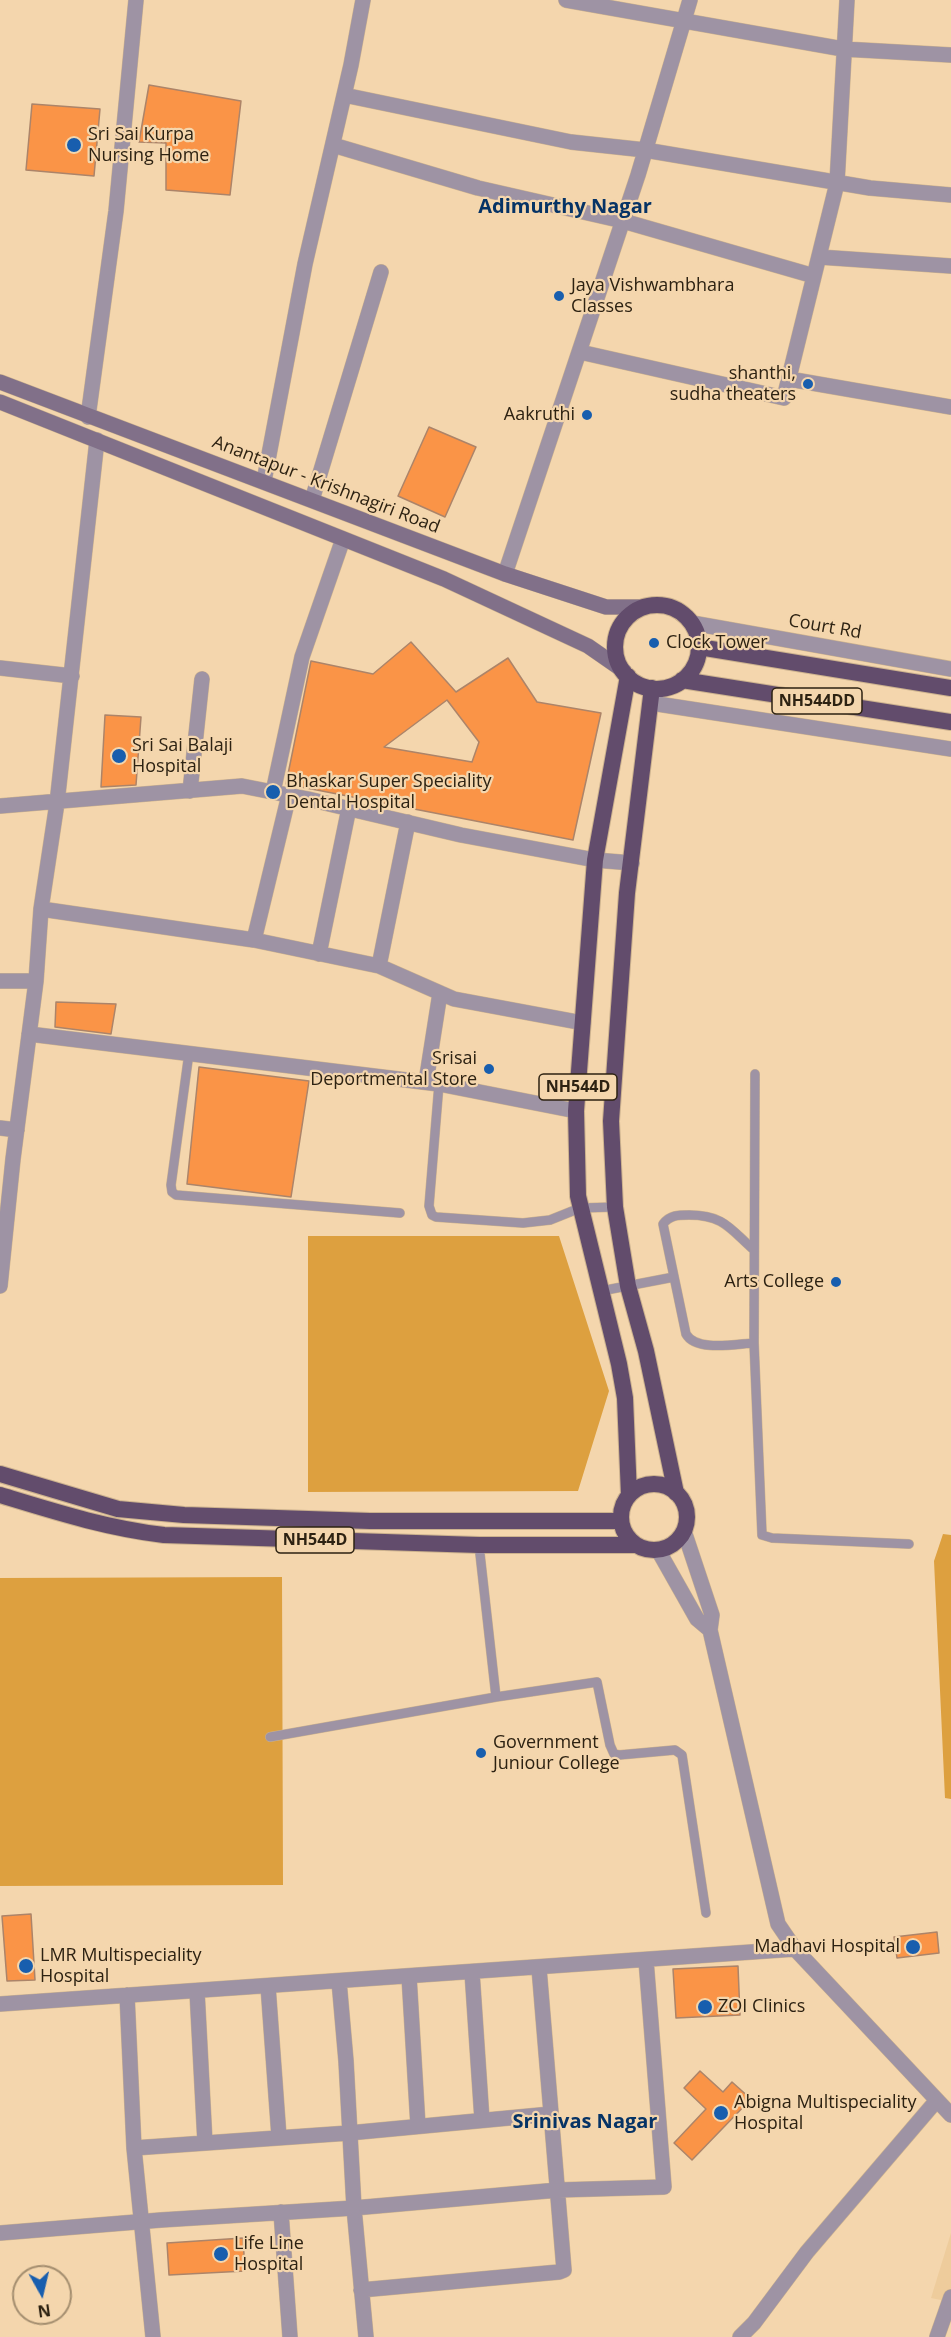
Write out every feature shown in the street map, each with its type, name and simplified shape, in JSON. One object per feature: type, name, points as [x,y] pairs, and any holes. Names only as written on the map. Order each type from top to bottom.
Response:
[{"type":"highway","name":"Anantapur - Krishnagiri Road","points":[[643,607],[657,605],[671,607],[692,623]]},
{"type":"highway","name":"NH544D","points":[[0,1474],[91,1503],[118,1509],[165,1514],[370,1521],[621,1521],[624,1503],[630,1495],[625,1398],[580,1208],[576,1111],[595,860],[626,674],[618,660],[615,647],[617,634],[623,623],[643,607]]},
{"type":"highway","points":[[626,674],[652,696],[682,680],[697,660],[698,634],[692,623]]},
{"type":"highway","name":"NH544DD","points":[[699,647],[951,688]]},
{"type":"highway","name":"NH544DD","points":[[682,680],[951,722]]},
{"type":"highway","name":"NH544D","points":[[652,696],[627,893],[611,1121],[615,1207],[628,1286],[646,1351],[676,1493],[686,1511],[687,1522],[684,1531]]},
{"type":"highway","points":[[630,1495],[647,1485],[668,1488],[676,1493]]},
{"type":"highway","name":"NH544D","points":[[0,1495],[83,1521],[127,1531],[164,1535],[479,1545],[636,1545],[658,1550]]},
{"type":"highway","points":[[621,1521],[624,1530],[636,1545]]},
{"type":"highway","points":[[658,1550],[677,1540],[684,1531]]},
{"type":"main road","name":"Anantapur - Krishnagiri Road","points":[[0,382],[505,574],[606,607],[643,607]]},
{"type":"main road","points":[[0,402],[444,579],[588,646],[626,674]]},
{"type":"street","points":[[88,417],[116,211],[136,0]]},
{"type":"street","points":[[264,481],[305,264],[344,95],[363,0]]},
{"type":"street","points":[[567,0],[843,49],[951,55]]},
{"type":"street","points":[[505,574],[623,221],[690,0]]},
{"type":"street","points":[[580,352],[784,398],[837,183],[847,0]]},
{"type":"street","points":[[344,95],[571,142],[645,150],[870,188],[951,195]]},
{"type":"street","points":[[333,145],[478,188],[623,221],[814,276]]},
{"type":"street","points":[[819,257],[951,266]]},
{"type":"street","points":[[312,500],[381,272]]},
{"type":"street","points":[[789,379],[951,407]]},
{"type":"street","points":[[0,1286],[36,981],[41,909],[57,803],[97,440]]},
{"type":"street","points":[[273,792],[302,657],[344,539]]},
{"type":"street","name":"Court Rd","points":[[692,623],[951,669]]},
{"type":"street","points":[[0,668],[72,676]]},
{"type":"street","points":[[190,791],[202,679]]},
{"type":"street","points":[[652,696],[951,749]]},
{"type":"street","points":[[0,806],[242,786],[349,808],[461,835],[595,860],[632,863]]},
{"type":"street","points":[[254,940],[289,795]]},
{"type":"street","points":[[319,954],[349,808]]},
{"type":"street","points":[[379,966],[408,822]]},
{"type":"street","points":[[41,909],[254,940],[379,966],[454,999],[584,1023]]},
{"type":"street","points":[[0,981],[36,981]]},
{"type":"street","points":[[433,1083],[440,993]]},
{"type":"street","points":[[29,1034],[433,1083],[576,1111]]},
{"type":"street","points":[[0,1128],[17,1130]]},
{"type":"street","points":[[684,1531],[712,1615],[710,1630],[778,1924],[795,1949],[951,2115]]},
{"type":"street","points":[[658,1550],[697,1619],[710,1630]]},
{"type":"street","points":[[0,2004],[795,1949]]},
{"type":"street","points":[[0,2233],[354,2208],[558,2190],[663,2187],[646,1960]]},
{"type":"street","points":[[361,2290],[564,2270],[539,1968]]},
{"type":"street","points":[[472,1972],[482,2120]]},
{"type":"street","points":[[409,1976],[418,2126]]},
{"type":"street","points":[[339,1981],[354,2208],[366,2337]]},
{"type":"street","points":[[268,1986],[279,2137]]},
{"type":"street","points":[[197,1991],[205,2142]]},
{"type":"street","points":[[128,1995],[134,2148],[153,2337]]},
{"type":"street","points":[[740,2337],[754,2323],[807,2252],[937,2100]]},
{"type":"street","points":[[134,2148],[350,2133],[551,2114]]},
{"type":"street","points":[[281,2212],[290,2337]]},
{"type":"street","points":[[937,2337],[951,2297]]},
{"type":"lane","points":[[189,1053],[171,1185],[172,1192],[176,1195],[400,1213]]},
{"type":"lane","points":[[755,1074],[754,1343],[762,1535],[771,1538],[909,1544]]},
{"type":"lane","points":[[433,1083],[429,1206],[432,1215],[523,1223],[550,1220],[580,1208],[615,1207]]},
{"type":"lane","points":[[754,1250],[723,1223],[711,1216],[675,1216],[667,1219],[663,1224],[689,1340],[701,1345],[754,1343]]},
{"type":"lane","points":[[601,1291],[674,1277]]},
{"type":"lane","points":[[479,1545],[496,1697]]},
{"type":"lane","points":[[270,1737],[594,1681],[599,1684],[610,1745],[614,1754],[675,1750],[682,1755],[706,1913]]},
{"type":"shaded area","points":[[308,1236],[559,1236],[609,1391],[578,1491],[308,1492]]},
{"type":"shaded area","points":[[943,1534],[951,1535],[951,1799],[945,1798],[934,1561]]},
{"type":"shaded area","points":[[282,1577],[283,1885],[0,1886],[0,1578]]},
{"type":"shaded area","points":[[951,2233],[951,2302],[931,2298]]},
{"type":"building","points":[[149,85],[241,101],[230,195],[166,190],[166,143],[139,142]]},
{"type":"building","points":[[32,104],[100,109],[94,176],[26,170]]},
{"type":"building","points":[[429,427],[476,447],[445,517],[398,496]]},
{"type":"building","points":[[411,642],[456,692],[508,658],[537,702],[601,713],[573,840],[286,784],[311,661],[373,674]],"holes":[[[447,700],[479,742],[472,762],[384,747]]]},
{"type":"building","points":[[105,715],[141,717],[136,785],[101,787]]},
{"type":"building","points":[[56,1002],[116,1004],[111,1034],[55,1027]]},
{"type":"building","points":[[199,1067],[309,1081],[291,1197],[187,1184]]},
{"type":"building","points":[[31,1914],[35,1980],[7,1981],[2,1916]]},
{"type":"building","points":[[937,1932],[939,1953],[897,1958],[894,1937]]},
{"type":"building","points":[[738,1966],[740,2015],[676,2018],[673,1969]]},
{"type":"building","points":[[700,2071],[723,2092],[732,2082],[751,2099],[692,2160],[674,2143],[706,2109],[684,2088]]},
{"type":"building","points":[[243,2238],[245,2271],[169,2275],[167,2243]]},
{"type":"place","name":"Sri Sai Kurpa Nursing Home","points":[[74,145]]},
{"type":"place","name":"Jaya Vishwambhara Classes","points":[[559,296]]},
{"type":"place","name":"shanthi, sudha theaters","points":[[808,384]]},
{"type":"place","name":"Aakruthi","points":[[587,415]]},
{"type":"place","name":"Clock Tower","points":[[654,643]]},
{"type":"place","name":"Sri Sai Balaji Hospital","points":[[119,756]]},
{"type":"place","name":"Bhaskar Super Speciality Dental Hospital","points":[[273,792]]},
{"type":"place","name":"Srisai Deportmental Store","points":[[489,1069]]},
{"type":"place","name":"Arts College","points":[[836,1282]]},
{"type":"place","name":"Government Juniour College","points":[[481,1753]]},
{"type":"place","name":"Madhavi Hospital","points":[[913,1947]]},
{"type":"place","name":"LMR Multispeciality Hospital","points":[[26,1966]]},
{"type":"place","name":"ZOI Clinics","points":[[705,2007]]},
{"type":"place","name":"Abigna Multispeciality Hospital","points":[[721,2113]]},
{"type":"place","name":"Life Line Hospital","points":[[221,2254]]},
{"type":"district","name":"Adimurthy Nagar","points":[[565,207]]},
{"type":"district","name":"Srinivas Nagar","points":[[585,2122]]}]
